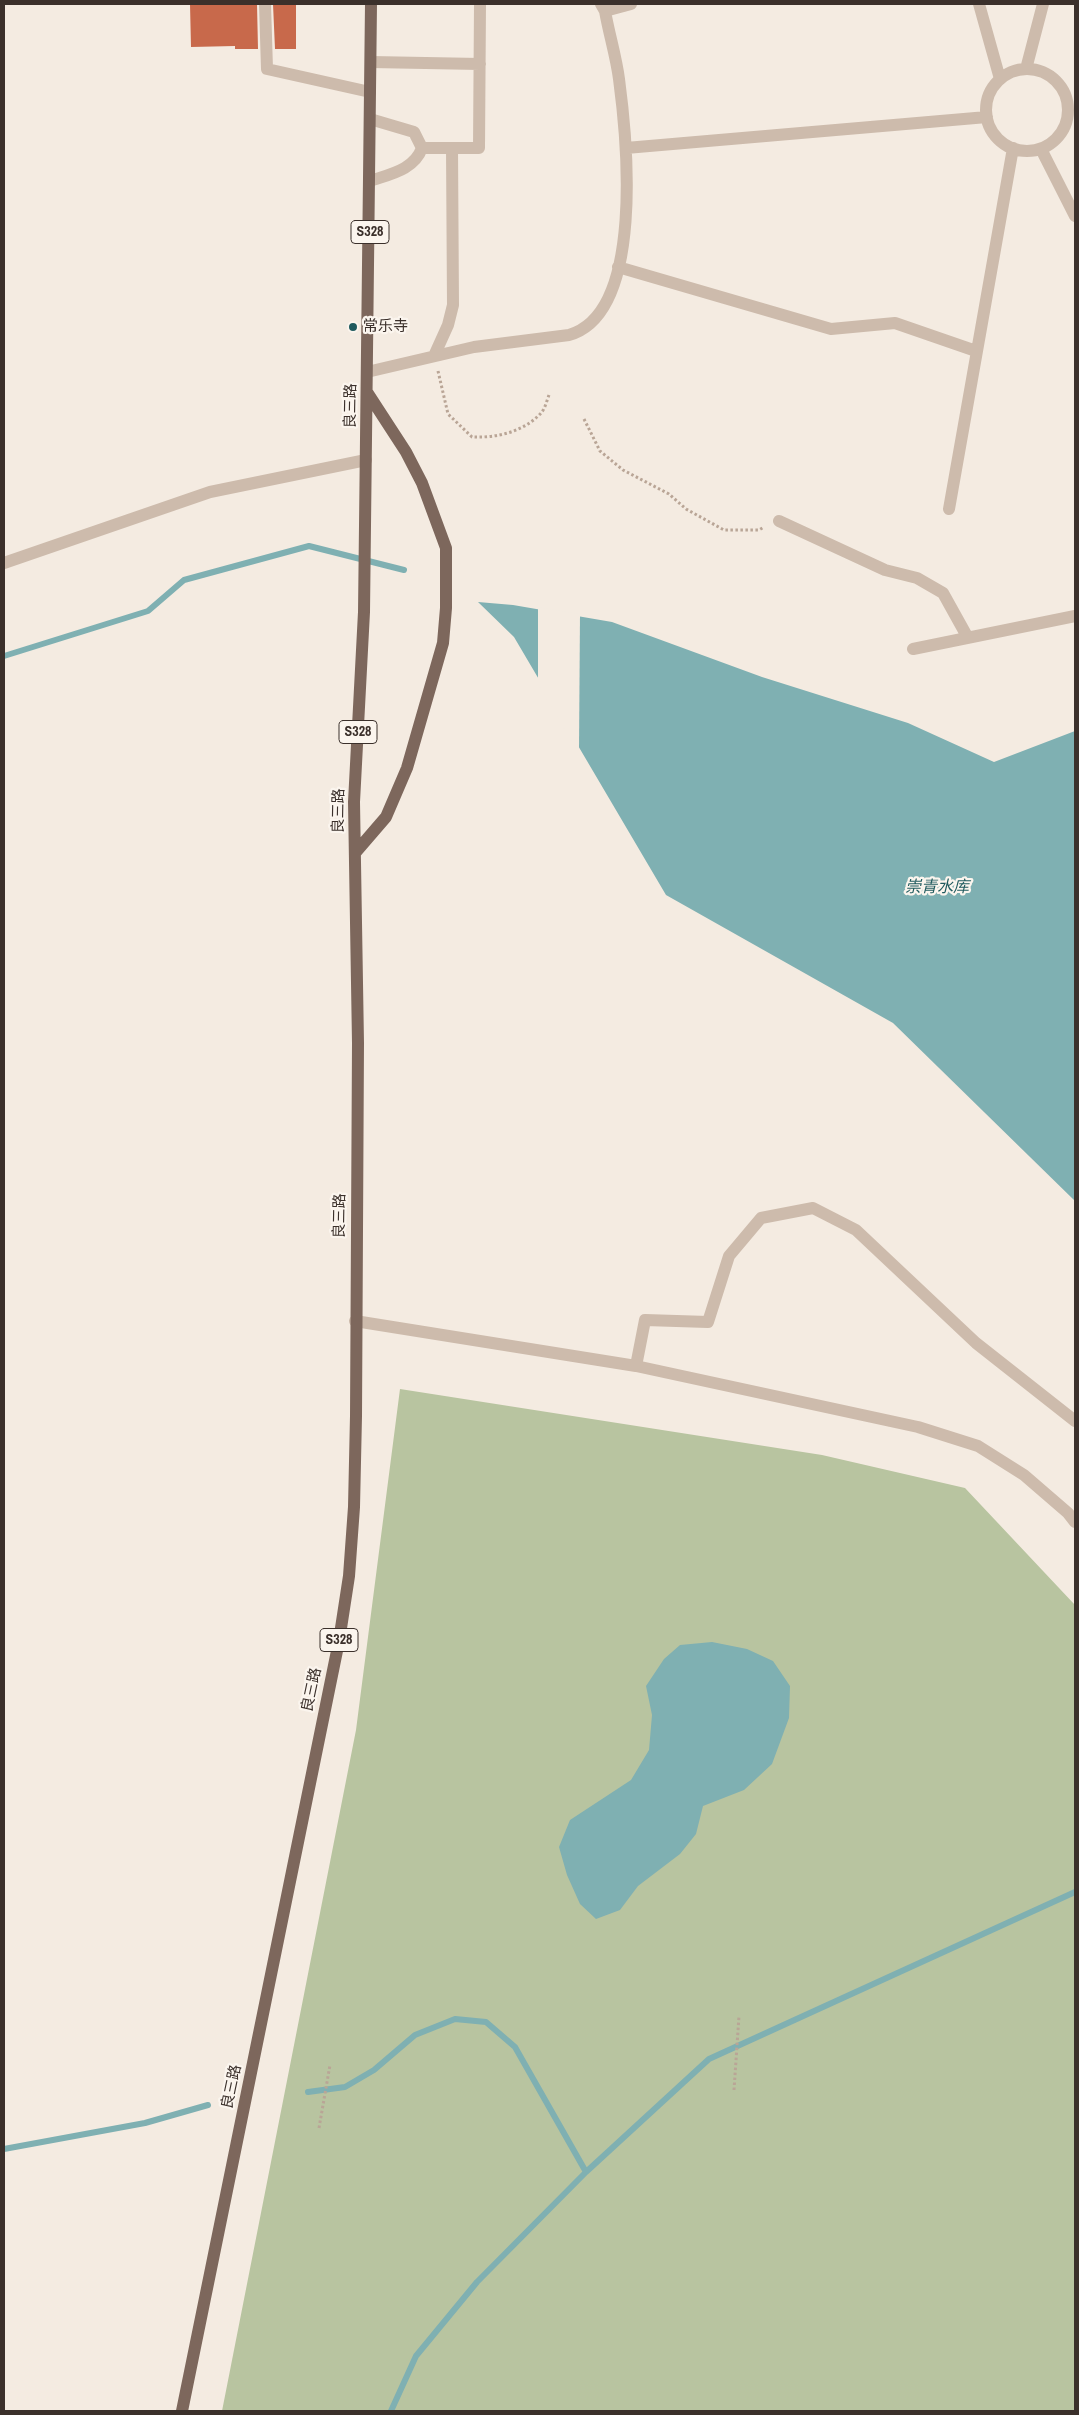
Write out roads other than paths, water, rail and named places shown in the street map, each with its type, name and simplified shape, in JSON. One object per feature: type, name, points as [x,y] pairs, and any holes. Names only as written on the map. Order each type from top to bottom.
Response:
[{"type":"main road","name":"良三路","points":[[182,2411],[339,1641],[349,1576],[354,1507],[358,1044],[354,802],[364,612],[371,4]]},
{"type":"main road","points":[[355,853],[386,817],[407,768],[443,643],[446,608],[446,548],[422,482],[406,452],[367,392]]},
{"type":"street","points":[[265,4],[267,68],[370,92]]},
{"type":"street","points":[[422,148],[479,148],[480,4]]},
{"type":"street","points":[[368,372],[474,347],[581,331],[592,323],[605,306],[615,284],[626,214],[626,148],[618,76],[603,8],[631,4]]},
{"type":"street","points":[[979,4],[1000,79]]},
{"type":"street","points":[[1026,69],[1043,4]]},
{"type":"street","points":[[371,62],[480,64]]},
{"type":"street","points":[[1026,69],[1039,70],[1050,76],[1060,85],[1072,108],[1061,133],[1052,143],[1041,149],[1027,151],[1013,148],[1001,141],[992,130],[987,117],[989,96],[1000,79],[1012,72],[1026,69]]},
{"type":"street","points":[[626,148],[987,117]]},
{"type":"street","points":[[370,119],[414,132],[422,148]]},
{"type":"street","points":[[370,182],[406,169],[422,148]]},
{"type":"street","points":[[434,356],[448,325],[453,305],[452,148]]},
{"type":"street","points":[[949,509],[1013,148]]},
{"type":"street","points":[[1041,149],[1075,216]]},
{"type":"street","points":[[618,267],[831,329],[895,322],[976,351]]},
{"type":"street","points":[[4,563],[210,492],[366,460]]},
{"type":"street","points":[[779,522],[885,570],[917,578],[943,593],[968,638]]},
{"type":"street","points":[[913,650],[1075,616]]},
{"type":"street","points":[[636,1366],[645,1320],[708,1322],[729,1256],[761,1218],[812,1208],[856,1230],[976,1343],[1075,1421]]},
{"type":"street","points":[[355,1321],[636,1366],[918,1427],[978,1446],[1024,1475],[1068,1513],[1075,1522]]},
{"type":"water","name":"崇青水库","points":[[478,602],[513,605],[612,622],[762,677],[908,723],[994,762],[1075,731],[1075,1201],[893,1023],[666,895],[514,637]]},
{"type":"water","points":[[712,1642],[747,1649],[773,1661],[790,1686],[789,1718],[772,1764],[744,1790],[703,1806],[696,1834],[680,1854],[638,1886],[620,1910],[596,1919],[580,1904],[567,1875],[559,1847],[570,1820],[631,1780],[649,1750],[652,1715],[646,1686],[664,1659],[680,1645]]},
{"type":"waterway","points":[[4,656],[148,611],[184,580],[309,546],[404,570]]},
{"type":"waterway","points":[[391,2411],[416,2356],[477,2282],[586,2172],[709,2059],[1075,1892]]},
{"type":"waterway","points":[[308,2092],[345,2087],[374,2070],[415,2035],[455,2019],[486,2022],[515,2047],[586,2172]]},
{"type":"waterway","points":[[4,2149],[145,2123],[208,2105]]},
{"type":"place","name":"常乐寺","points":[[353,327]]}]
